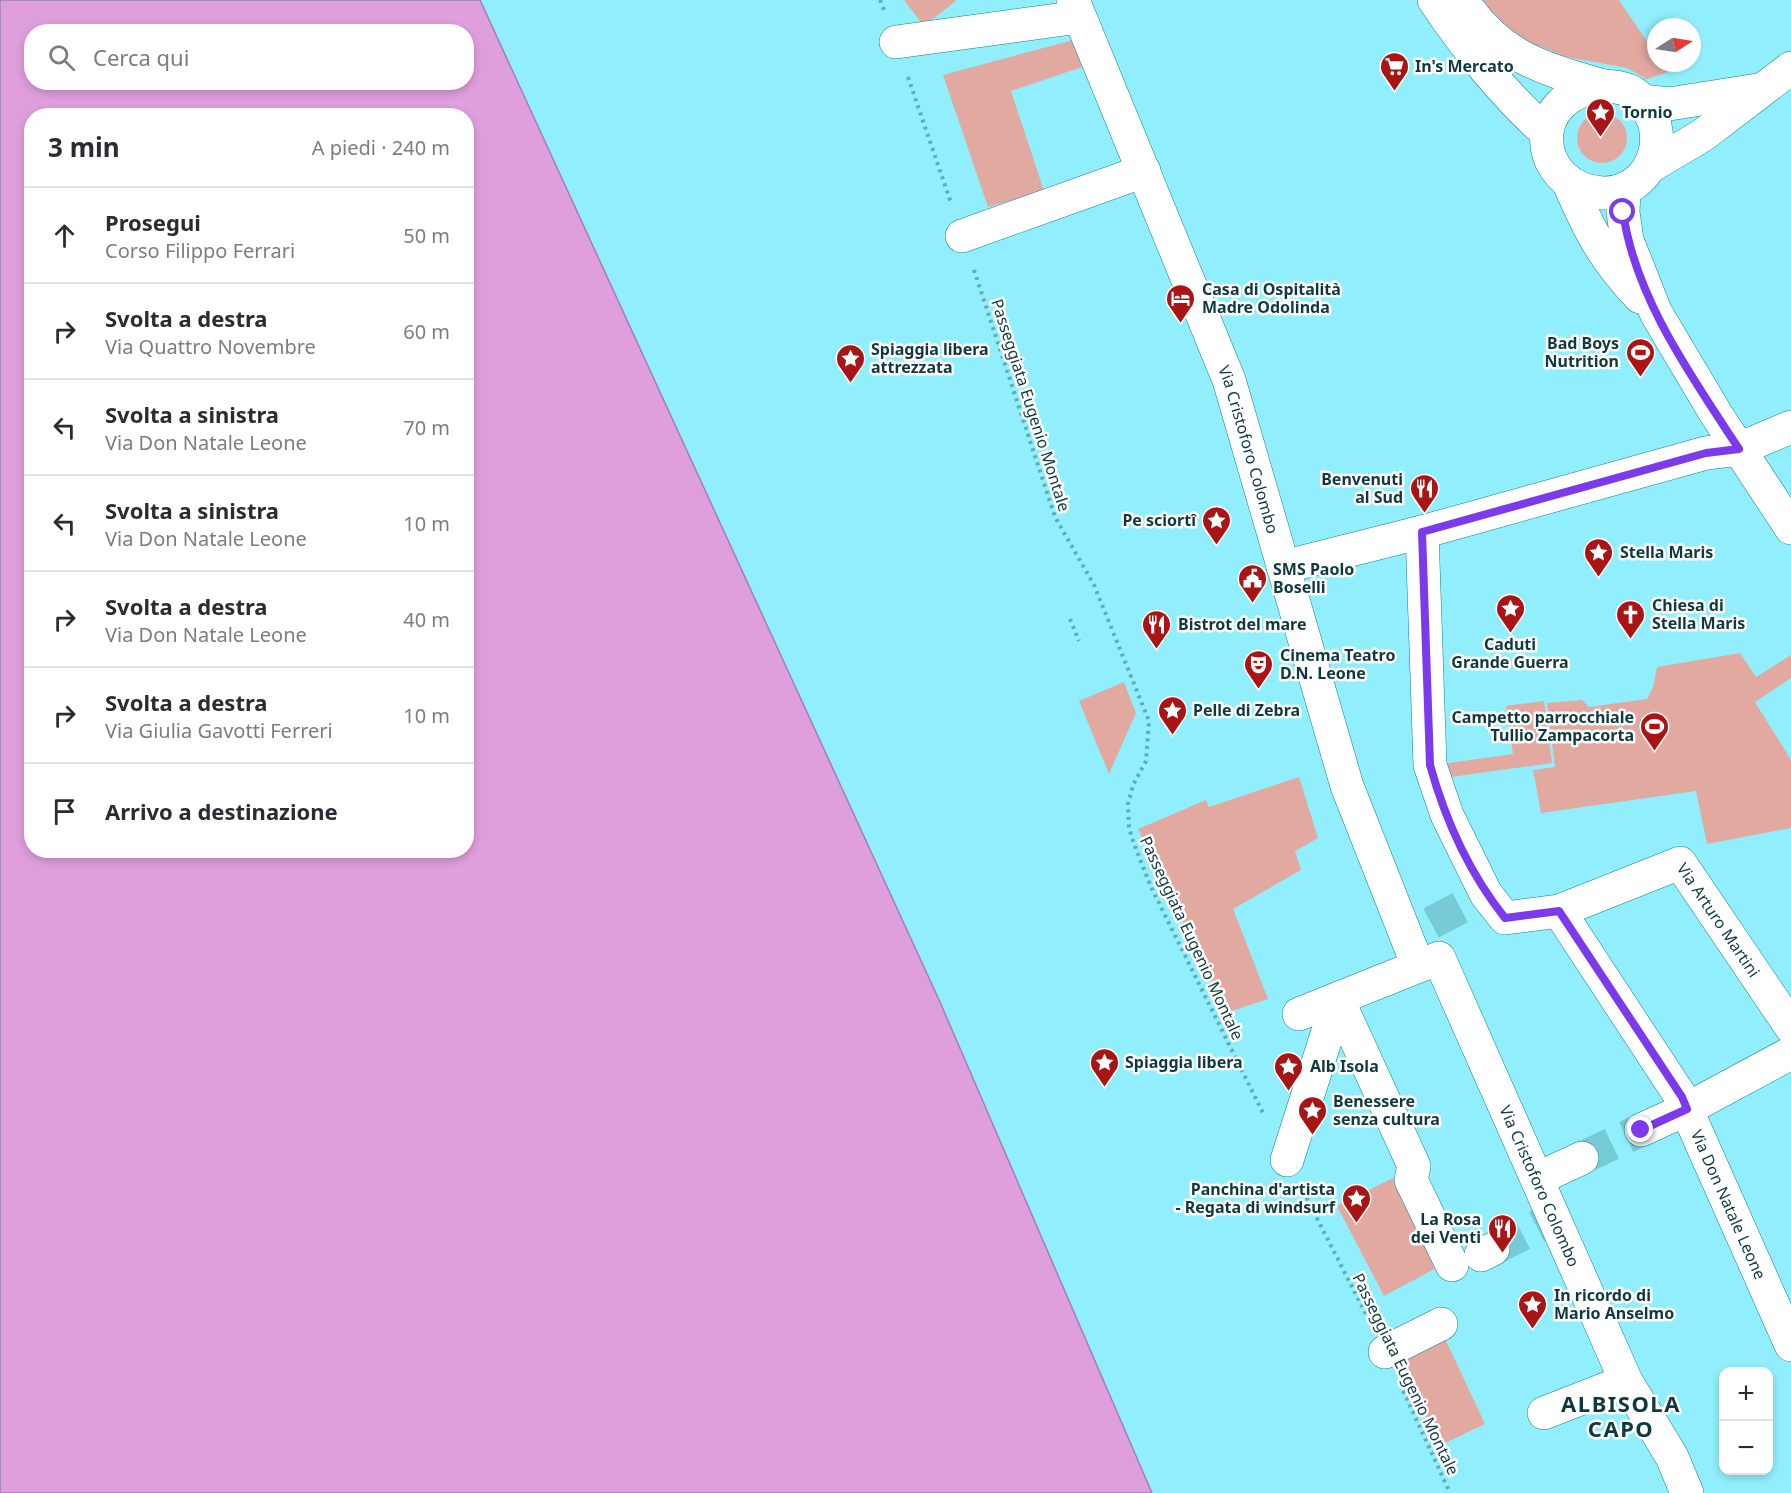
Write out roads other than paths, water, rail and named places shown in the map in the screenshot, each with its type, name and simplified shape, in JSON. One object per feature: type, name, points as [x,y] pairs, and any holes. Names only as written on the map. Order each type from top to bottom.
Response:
[{"type":"street","points":[[1434,0],[1448,21],[1516,102],[1546,132]]},
{"type":"street","points":[[1462,0],[1501,44],[1541,68],[1633,92],[1651,112],[1657,133],[1652,166]]},
{"type":"street","points":[[896,42],[1076,8]]},
{"type":"street","name":"Via Cristoforo Colombo","points":[[1076,8],[1229,380],[1347,786],[1419,942],[1439,958],[1537,1179],[1549,1221],[1626,1381],[1672,1457],[1688,1493]]},
{"type":"street","points":[[1568,181],[1594,192],[1624,189],[1634,184],[1652,166],[1702,135],[1759,89],[1791,68]]},
{"type":"street","points":[[1605,86],[1581,90],[1568,96],[1553,113],[1546,132],[1550,155],[1568,181],[1592,236],[1621,277],[1656,313]]},
{"type":"street","points":[[1641,101],[1669,104],[1759,89]]},
{"type":"street","points":[[962,236],[1144,171]]},
{"type":"street","points":[[1624,189],[1623,212],[1627,240],[1656,313],[1739,449],[1791,528]]},
{"type":"street","points":[[1283,567],[1422,532],[1706,453],[1739,449],[1791,427]]},
{"type":"street","points":[[1422,532],[1430,765],[1447,815],[1480,897],[1505,918],[1559,911]]},
{"type":"street","name":"Via Arturo Martini","points":[[1559,911],[1680,863],[1791,1027]]},
{"type":"street","name":"Via Don Natale Leone","points":[[1559,911],[1687,1109],[1791,1345]]},
{"type":"street","points":[[1299,1014],[1338,1000],[1419,942]]},
{"type":"street","points":[[1287,1160],[1338,1000]]},
{"type":"street","points":[[1338,1000],[1414,1166],[1411,1180],[1475,1256]]},
{"type":"street","points":[[1641,1130],[1687,1109],[1791,1053]]},
{"type":"street","points":[[1537,1179],[1582,1158]]},
{"type":"street","points":[[1384,1352],[1441,1324]]},
{"type":"street","points":[[1544,1413],[1626,1381]]},
{"type":"tunnel","points":[[1431,923],[1475,900]]},
{"type":"tunnel","points":[[1582,1158],[1641,1130]]},
{"type":"tunnel","points":[[1493,1249],[1542,1224]]},
{"type":"place","name":"In's Mercato","points":[[1394,92]]},
{"type":"place","name":"Tornio","points":[[1601,138]]},
{"type":"place","name":"Casa di Ospitalità Madre Odolinda","points":[[1181,324]]},
{"type":"place","name":"Bad Boys Nutrition","points":[[1640,378]]},
{"type":"place","name":"Spiaggia libera attrezzata","points":[[850,384]]},
{"type":"place","name":"Benvenuti al Sud","points":[[1424,514]]},
{"type":"place","name":"Pe sciortî","points":[[1217,546]]},
{"type":"place","name":"Stella Maris","points":[[1599,578]]},
{"type":"place","name":"SMS Paolo Boselli","points":[[1252,604]]},
{"type":"place","name":"Caduti Grande Guerra","points":[[1510,634]]},
{"type":"place","name":"Chiesa di Stella Maris","points":[[1631,640]]},
{"type":"place","name":"Bistrot del mare","points":[[1157,650]]},
{"type":"place","name":"Cinema Teatro D.N. Leone","points":[[1259,690]]},
{"type":"place","name":"Pelle di Zebra","points":[[1172,736]]},
{"type":"place","name":"Campetto parrocchiale Tullio Zampacorta","points":[[1655,752]]},
{"type":"place","name":"Spiaggia libera","points":[[1104,1088]]},
{"type":"place","name":"Alb Isola","points":[[1289,1092]]},
{"type":"place","name":"Benessere senza cultura","points":[[1312,1136]]},
{"type":"place","name":"Panchina d'artista - Regata di windsurf","points":[[1356,1224]]},
{"type":"place","name":"La Rosa dei Venti","points":[[1502,1254]]},
{"type":"place","name":"In ricordo di Mario Anselmo","points":[[1533,1330]]},
{"type":"district","name":"ALBISOLA CAPO","points":[[1621,1416]]}]
